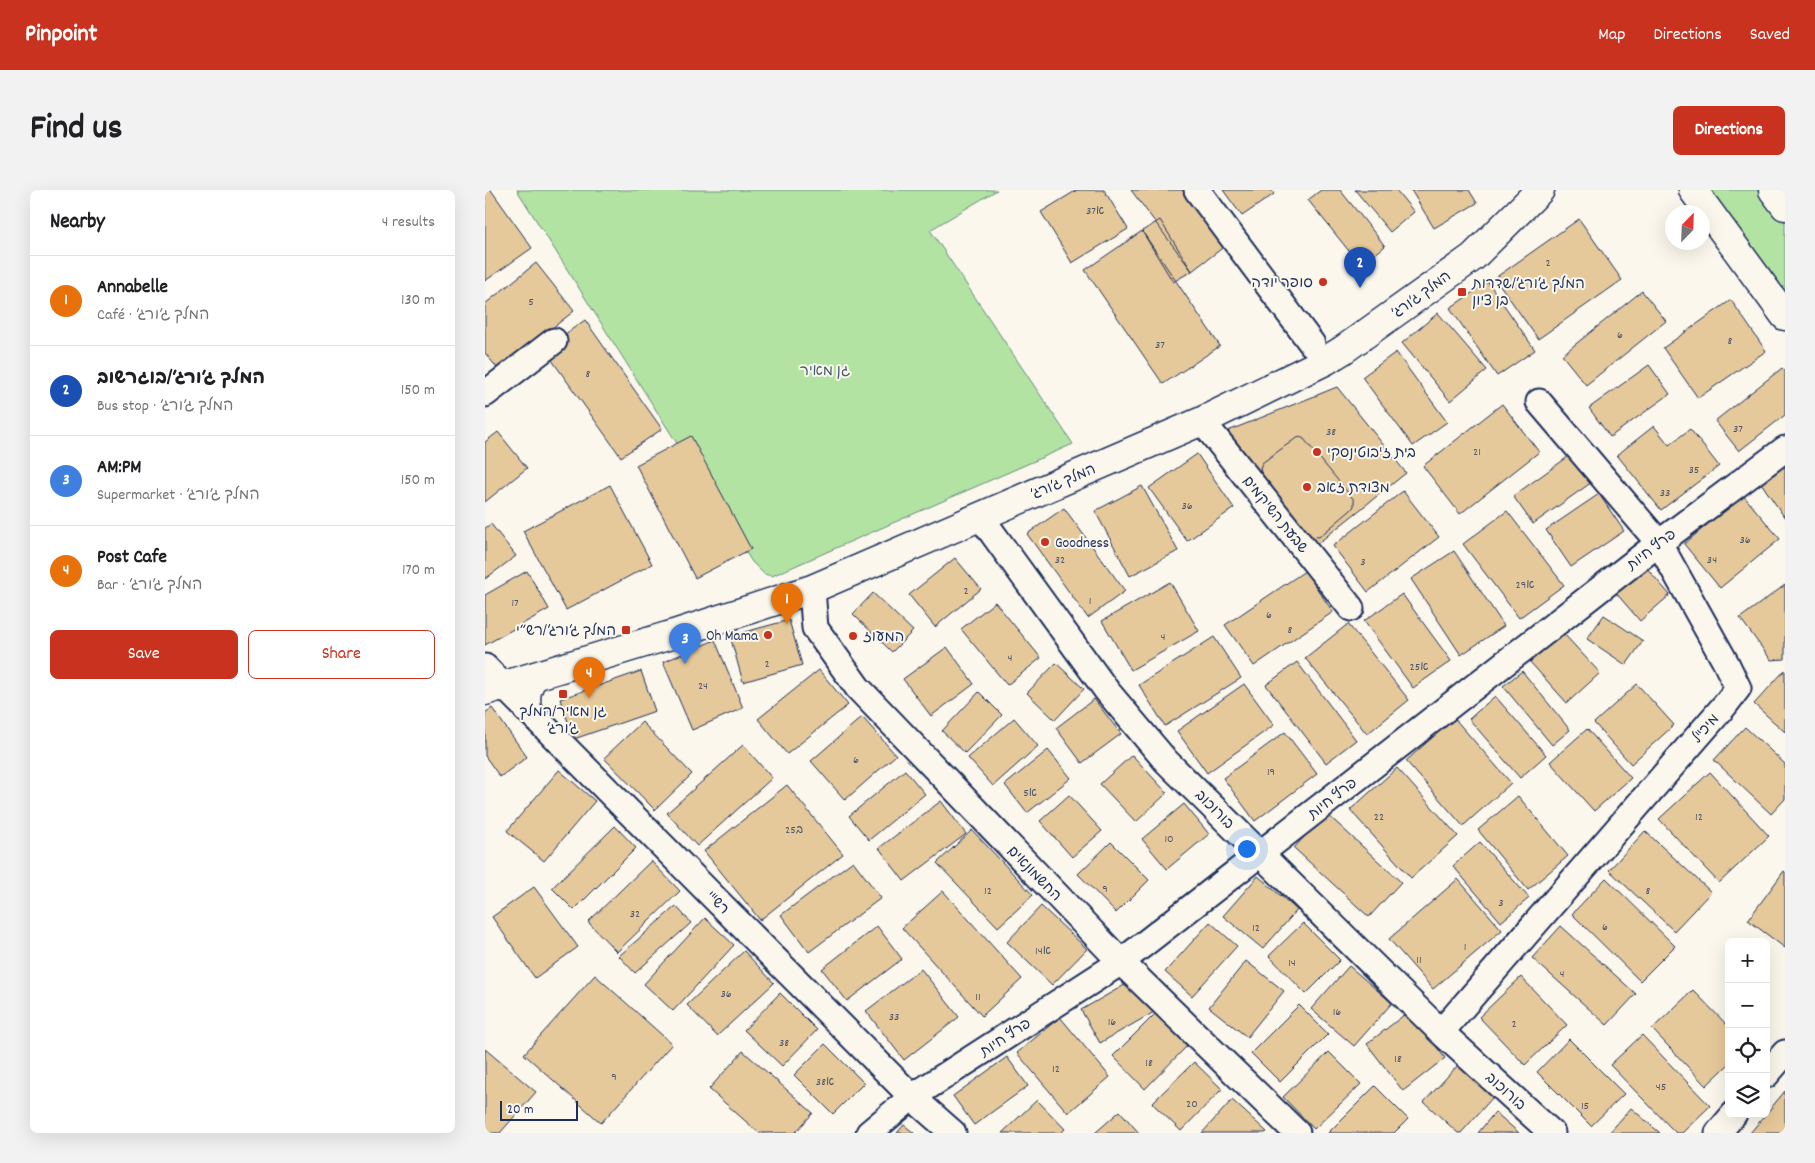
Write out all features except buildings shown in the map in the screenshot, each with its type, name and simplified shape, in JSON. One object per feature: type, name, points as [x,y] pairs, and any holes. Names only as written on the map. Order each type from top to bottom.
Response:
[{"type":"street","points":[[1197,190],[1312,344]]},
{"type":"street","name":"המלך ג׳ורג׳","points":[[491,681],[535,676],[674,634],[812,589],[1202,421],[1325,361],[1343,350],[1473,257],[1540,190]]},
{"type":"street","points":[[1693,190],[1785,316]]},
{"type":"street","points":[[1773,190],[1785,206]]},
{"type":"street","points":[[489,383],[554,340]]},
{"type":"street","name":"מיכ\"ל","points":[[1441,1032],[1738,688],[1659,543],[1539,402]]},
{"type":"street","name":"שבעת השיקמים","points":[[1202,421],[1351,608]]},
{"type":"street","name":"פרץ חיות","points":[[869,1133],[912,1097],[1121,962],[1659,543],[1785,450]]},
{"type":"street","name":"בורוכוב","points":[[980,516],[1127,716],[1166,761],[1441,1032],[1552,1133]]},
{"type":"street","name":"החשמונאים","points":[[812,589],[815,628],[858,688],[1121,962],[1297,1133]]},
{"type":"street","points":[[527,709],[526,691],[529,683],[535,676]]},
{"type":"street","name":"רש\"י","points":[[491,681],[527,709],[912,1097],[953,1133]]},
{"type":"street","points":[[1768,1073],[1785,1053]]},
{"type":"street","points":[[1718,1133],[1731,1118]]},
{"type":"green space","name":"גן מאיר","points":[[517,190],[997,190],[930,230],[1073,444],[772,576],[764,574],[752,562]]},
{"type":"green space","points":[[1701,190],[1765,190],[1785,219],[1785,305]]},
{"type":"place","name":"סופר יודה","points":[[1323,282]]},
{"type":"place","name":"המלך ג׳ורג׳/בוגרשוב","points":[[1360,288]]},
{"type":"place","name":"המלך ג׳ורג׳/שדרות בן ציון","points":[[1462,292]]},
{"type":"place","name":"בית ז'בוטינסקי","points":[[1317,452]]},
{"type":"place","name":"מצודת זאב","points":[[1307,487]]},
{"type":"place","name":"Goodness","points":[[1045,542]]},
{"type":"place","name":"Annabelle","points":[[787,624]]},
{"type":"place","name":"המלך ג׳ורג׳/רש״י","points":[[626,630]]},
{"type":"place","name":"Oh Mama","points":[[768,635]]},
{"type":"place","name":"המעוז","points":[[853,636]]},
{"type":"place","name":"AM:PM","points":[[685,664]]},
{"type":"place","name":"גן מאיר/המלך ג׳ורג׳","points":[[563,694]]},
{"type":"place","name":"Post Cafe","points":[[589,698]]}]
